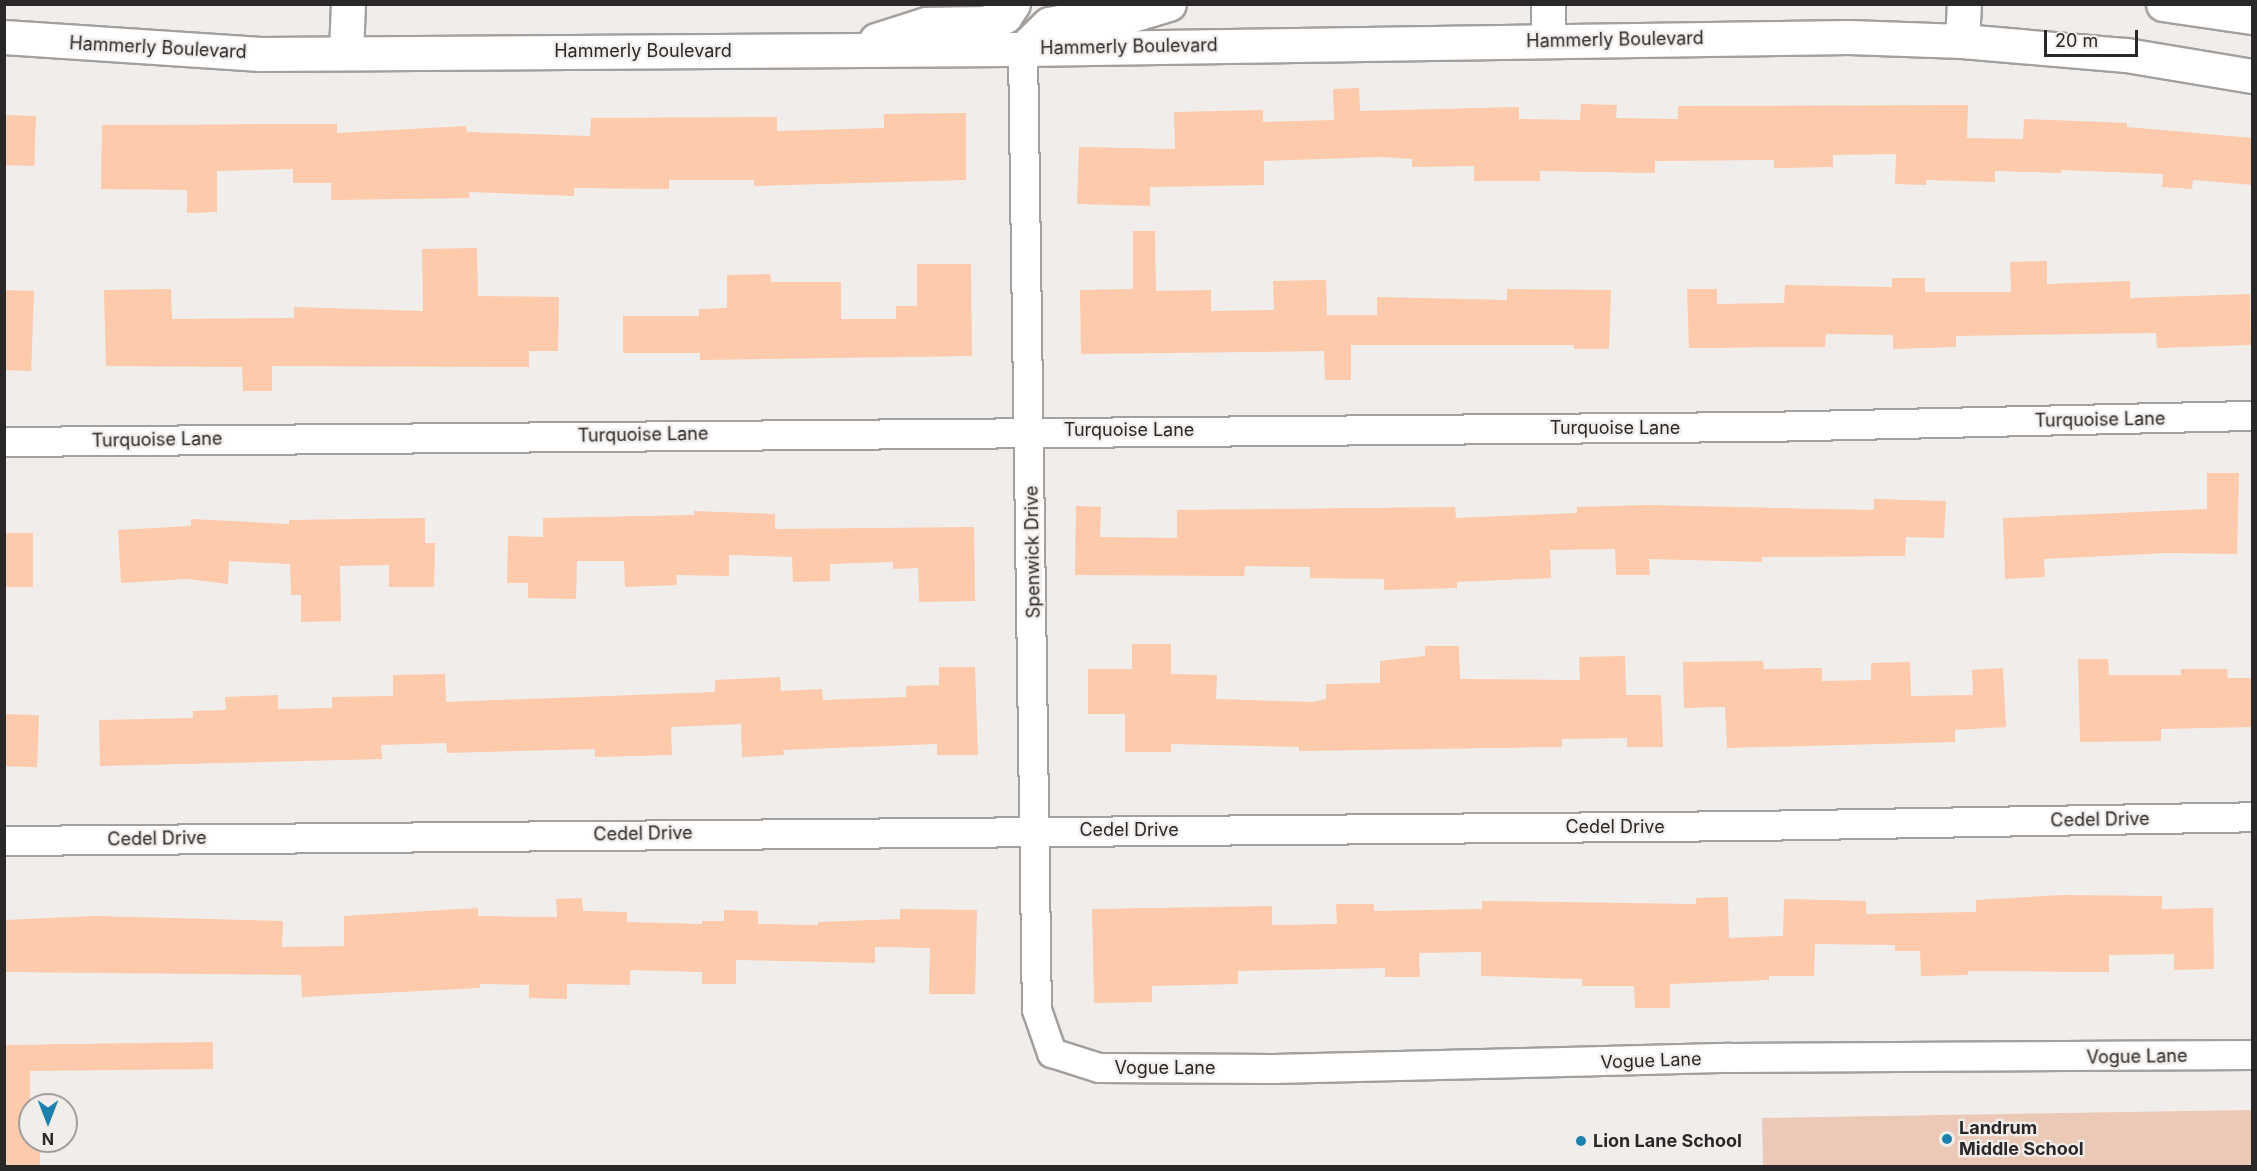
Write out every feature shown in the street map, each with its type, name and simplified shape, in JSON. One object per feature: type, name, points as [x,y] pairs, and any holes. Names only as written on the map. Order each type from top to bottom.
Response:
[{"type":"main road","points":[[346,53],[348,4]]},
{"type":"main road","points":[[843,50],[926,24],[984,23],[1005,16],[1013,4]]},
{"type":"main road","points":[[1023,49],[1049,24],[1075,18],[1119,18],[1169,4]]},
{"type":"main road","points":[[1548,4],[1548,40]]},
{"type":"main road","points":[[1962,41],[1964,4]]},
{"type":"main road","points":[[2163,4],[2253,17]]},
{"type":"main road","name":"Hammerly Boulevard","points":[[4,38],[260,54],[1023,49],[1849,37],[1962,41],[2126,55],[2253,76]]},
{"type":"street","name":"Spenwick Drive","points":[[1023,49],[1032,431],[1037,1010],[1052,1053]]},
{"type":"street","name":"Turquoise Lane","points":[[4,442],[1032,431],[1765,428],[2253,416]]},
{"type":"street","name":"Cedel Drive","points":[[4,841],[1741,826],[2253,817]]},
{"type":"street","name":"Vogue Lane","points":[[1052,1053],[1099,1068],[1263,1069],[1730,1058],[2253,1055]]},
{"type":"shaded area","name":"Landrum Middle School","points":[[2252,1110],[2252,1166],[1763,1166],[1762,1118]]},
{"type":"building","points":[[1359,88],[1360,111],[1519,107],[1519,119],[1580,120],[1581,104],[1617,105],[1616,118],[1678,119],[1678,106],[1968,105],[1967,138],[2023,139],[2024,119],[2127,123],[2127,127],[2253,138],[2253,185],[2193,180],[2192,189],[2162,187],[2163,174],[2061,170],[2061,173],[1995,171],[1995,182],[1926,180],[1926,185],[1895,184],[1896,154],[1833,155],[1833,167],[1774,168],[1774,160],[1655,161],[1655,173],[1540,171],[1540,181],[1474,181],[1474,166],[1412,167],[1412,159],[1379,157],[1264,161],[1264,185],[1150,187],[1150,206],[1077,204],[1079,147],[1175,149],[1174,112],[1263,110],[1263,122],[1334,120],[1333,89]]},
{"type":"building","points":[[966,113],[966,180],[754,186],[754,180],[669,180],[669,189],[574,188],[574,196],[469,192],[470,198],[331,200],[331,183],[293,183],[293,169],[217,171],[217,212],[187,213],[187,190],[101,189],[102,125],[337,124],[337,133],[466,126],[467,132],[590,136],[591,118],[777,117],[777,131],[884,128],[884,114]]},
{"type":"building","points":[[4,115],[36,116],[34,166],[4,165]]},
{"type":"building","points":[[1133,231],[1155,231],[1156,291],[1211,290],[1211,311],[1274,310],[1273,281],[1326,280],[1327,315],[1377,315],[1377,297],[1507,300],[1507,289],[1611,290],[1609,349],[1574,349],[1574,345],[1351,345],[1351,380],[1325,380],[1324,351],[1081,354],[1080,290],[1133,289]]},
{"type":"building","points":[[477,248],[478,296],[559,297],[558,351],[529,351],[529,367],[272,366],[272,391],[243,391],[242,367],[106,366],[104,290],[171,289],[172,319],[294,318],[294,307],[423,311],[422,249]]},
{"type":"building","points":[[2047,261],[2047,284],[2130,281],[2130,298],[2250,294],[2251,345],[2157,348],[2156,333],[1956,336],[1956,347],[1893,349],[1893,335],[1826,334],[1825,347],[1689,348],[1687,289],[1717,289],[1717,304],[1784,303],[1785,285],[1892,287],[1892,278],[1925,278],[1925,292],[2011,292],[2010,262]]},
{"type":"building","points":[[917,264],[971,264],[972,356],[700,360],[700,353],[623,353],[623,316],[699,316],[699,309],[727,308],[727,275],[770,274],[771,282],[841,282],[841,319],[896,319],[896,306],[917,306]]},
{"type":"building","points":[[4,290],[34,291],[31,371],[4,370]]},
{"type":"building","points":[[2207,473],[2239,473],[2237,554],[2168,553],[2044,559],[2045,577],[2005,579],[2003,518],[2207,509]]},
{"type":"building","points":[[1874,499],[1946,501],[1944,538],[1906,537],[1905,556],[1762,557],[1762,562],[1649,559],[1650,575],[1616,575],[1615,549],[1550,550],[1551,578],[1457,582],[1457,588],[1384,590],[1384,579],[1310,578],[1310,567],[1245,566],[1244,576],[1075,575],[1076,506],[1101,507],[1100,537],[1177,538],[1177,510],[1455,507],[1456,518],[1577,513],[1577,507],[1647,505],[1874,510]]},
{"type":"building","points":[[694,511],[775,514],[775,529],[974,527],[975,601],[919,602],[918,568],[893,569],[893,562],[830,564],[830,581],[793,582],[792,557],[729,555],[729,576],[676,575],[677,585],[625,587],[624,561],[577,561],[576,599],[528,598],[528,583],[507,583],[508,536],[543,537],[543,518],[694,515]]},
{"type":"building","points":[[425,518],[425,543],[435,543],[434,587],[389,587],[389,565],[340,566],[341,621],[301,622],[301,595],[291,595],[290,564],[229,561],[228,584],[188,579],[121,583],[118,530],[191,526],[191,519],[289,524],[289,520]]},
{"type":"building","points":[[4,533],[33,533],[33,587],[4,587]]},
{"type":"building","points":[[1132,644],[1171,644],[1171,674],[1217,675],[1216,699],[1313,702],[1326,699],[1326,684],[1380,683],[1380,661],[1425,656],[1425,646],[1459,646],[1460,679],[1580,680],[1579,657],[1625,656],[1626,695],[1661,695],[1663,747],[1627,747],[1627,738],[1562,739],[1562,747],[1299,751],[1299,747],[1171,744],[1171,752],[1125,752],[1125,714],[1088,714],[1088,669],[1132,669]]},
{"type":"building","points":[[2078,659],[2108,659],[2109,675],[2181,675],[2181,669],[2227,669],[2228,678],[2253,678],[2253,727],[2161,729],[2161,741],[2080,742]]},
{"type":"building","points":[[1763,661],[1764,669],[1822,668],[1822,681],[1871,680],[1871,663],[1910,662],[1911,696],[1973,695],[1972,670],[2003,668],[2006,727],[1955,730],[1955,742],[1727,748],[1725,707],[1684,708],[1683,662]]},
{"type":"building","points":[[939,667],[975,667],[978,755],[937,755],[937,744],[783,750],[784,755],[742,757],[741,724],[671,727],[672,755],[595,757],[595,749],[447,753],[446,743],[381,745],[382,759],[100,766],[99,720],[193,718],[193,711],[226,710],[225,697],[278,695],[278,709],[332,708],[332,697],[393,696],[393,675],[445,674],[446,702],[715,692],[715,680],[780,677],[781,691],[822,689],[823,700],[906,697],[906,686],[939,685]]},
{"type":"building","points":[[4,714],[39,715],[37,767],[4,766]]},
{"type":"building","points":[[2062,895],[2162,896],[2162,909],[2213,908],[2214,969],[2174,970],[2174,954],[2109,955],[2109,972],[1968,971],[1968,975],[1921,976],[1920,951],[1895,951],[1895,945],[1815,944],[1814,976],[1769,976],[1769,980],[1670,984],[1670,1008],[1635,1008],[1634,986],[1582,986],[1582,979],[1481,976],[1481,952],[1419,953],[1420,977],[1385,977],[1385,968],[1238,971],[1238,984],[1152,986],[1152,1002],[1094,1003],[1092,909],[1272,906],[1272,925],[1337,924],[1336,904],[1374,904],[1374,911],[1482,909],[1482,901],[1696,904],[1696,898],[1728,897],[1729,938],[1783,936],[1784,899],[1866,901],[1866,914],[1976,912],[1976,900]]},
{"type":"building","points":[[582,898],[583,911],[627,912],[627,922],[702,924],[702,921],[724,921],[724,910],[758,911],[758,924],[818,925],[818,922],[900,919],[900,909],[977,910],[975,994],[929,994],[930,948],[875,947],[875,963],[736,960],[736,984],[702,984],[702,972],[630,970],[630,985],[567,984],[567,999],[529,998],[529,985],[480,984],[480,988],[302,997],[301,975],[4,972],[4,920],[95,916],[283,921],[282,947],[344,946],[344,916],[478,908],[478,916],[557,917],[556,899]]},
{"type":"building","points":[[213,1042],[213,1069],[30,1071],[30,1093],[18,1093],[18,1153],[40,1153],[40,1167],[4,1167],[4,1045]]},
{"type":"place","name":"Landrum Middle School","points":[[1947,1139]]},
{"type":"place","name":"Lion Lane School","points":[[1581,1141]]}]
